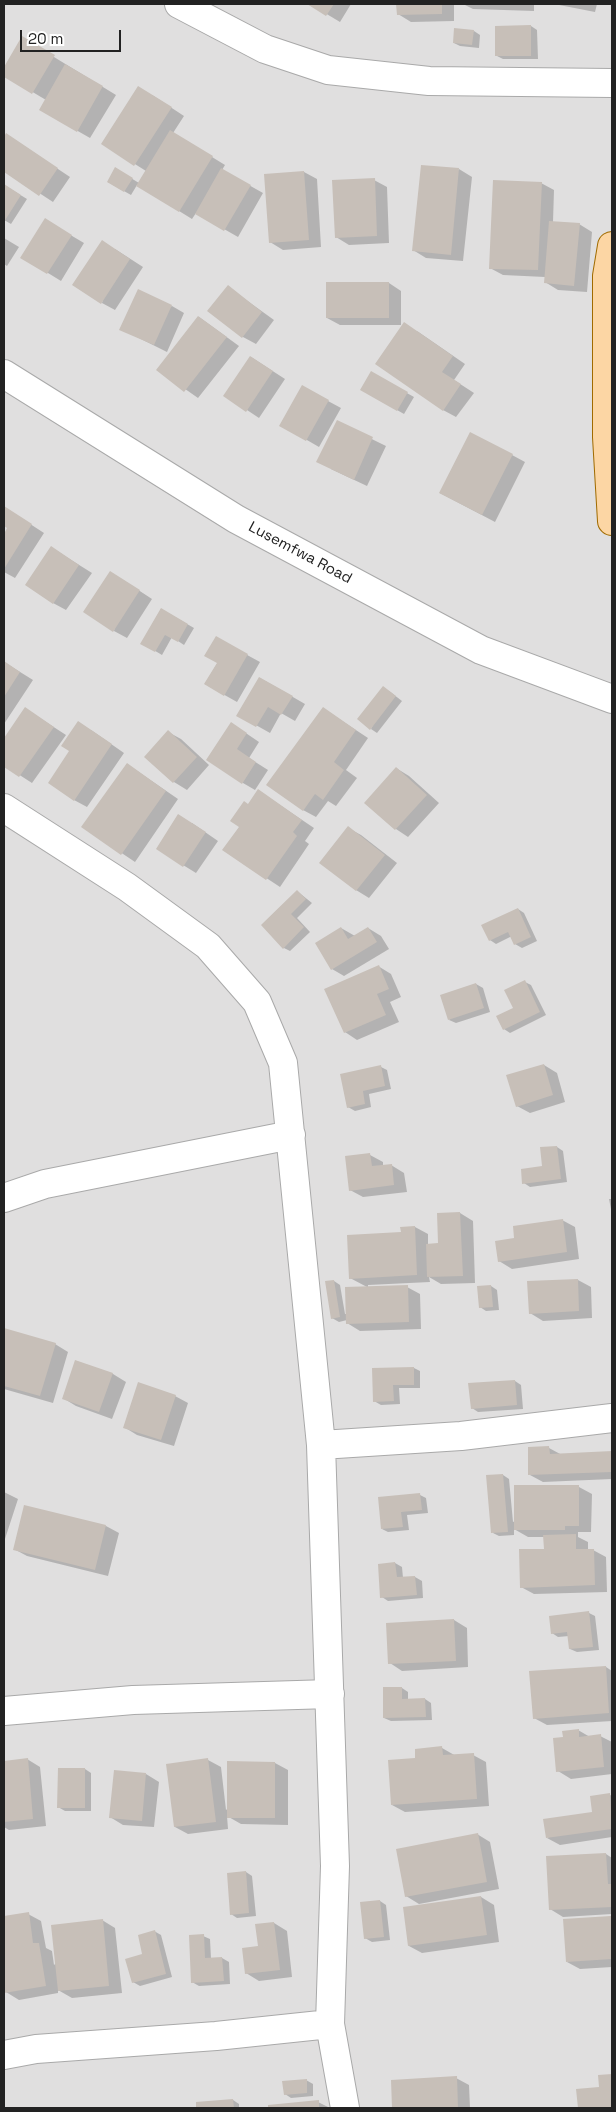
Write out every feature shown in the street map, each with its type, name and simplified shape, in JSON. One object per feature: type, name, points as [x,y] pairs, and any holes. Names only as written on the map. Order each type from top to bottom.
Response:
[{"type":"main road","points":[[612,246],[607,276],[612,521]]},
{"type":"street","points":[[179,4],[265,49],[328,70],[429,81],[612,83]]},
{"type":"street","name":"Lusemfwa Road","points":[[4,374],[227,514],[271,538],[481,650],[612,699]]},
{"type":"street","points":[[4,808],[127,887],[208,946],[257,1002],[283,1062],[321,1445],[335,1866],[330,2024],[345,2108]]},
{"type":"street","points":[[4,1198],[45,1184],[291,1135]]},
{"type":"street","points":[[321,1445],[461,1436],[612,1418]]},
{"type":"street","points":[[4,1711],[133,1700],[330,1694]]},
{"type":"street","points":[[4,2054],[36,2049],[216,2036],[330,2024]]},
{"type":"shaded area","points":[[4,4],[612,4],[612,2108],[4,2108]]},
{"type":"building","points":[[307,4],[334,4],[326,16]]},
{"type":"building","points":[[396,4],[442,4],[442,14],[397,15]]},
{"type":"building","points":[[531,25],[531,56],[495,56],[495,26]]},
{"type":"building","points":[[454,28],[474,30],[472,45],[453,43]]},
{"type":"building","points":[[22,36],[55,55],[32,94],[4,77],[4,67]]},
{"type":"building","points":[[65,64],[103,86],[77,132],[39,110]]},
{"type":"building","points":[[138,86],[172,107],[134,166],[101,144]]},
{"type":"building","points":[[170,130],[213,156],[179,212],[136,186]]},
{"type":"building","points":[[6,133],[58,168],[39,196],[4,172],[4,137]]},
{"type":"building","points":[[421,165],[459,168],[451,255],[412,251]]},
{"type":"building","points":[[115,167],[133,178],[124,192],[107,182]]},
{"type":"building","points":[[221,168],[251,185],[224,231],[195,214]]},
{"type":"building","points":[[304,171],[309,240],[269,243],[264,174]]},
{"type":"building","points":[[375,178],[377,236],[335,238],[332,180]]},
{"type":"building","points":[[493,180],[542,182],[538,270],[489,269]]},
{"type":"building","points":[[4,184],[21,195],[4,222]]},
{"type":"building","points":[[45,218],[72,235],[47,274],[20,258]]},
{"type":"building","points":[[549,221],[580,223],[574,286],[544,283]]},
{"type":"building","points":[[102,240],[130,259],[101,304],[72,285]]},
{"type":"building","points":[[326,282],[389,282],[389,318],[326,318]]},
{"type":"building","points":[[228,285],[262,312],[242,338],[207,311]]},
{"type":"building","points":[[138,289],[172,305],[154,345],[119,330]]},
{"type":"building","points":[[198,316],[227,337],[184,392],[156,370]]},
{"type":"building","points":[[404,322],[453,356],[442,372],[461,384],[443,411],[375,364]]},
{"type":"building","points":[[250,356],[273,371],[246,412],[223,396]]},
{"type":"building","points":[[371,371],[408,392],[397,411],[360,390]]},
{"type":"building","points":[[302,385],[329,400],[306,441],[279,426]]},
{"type":"building","points":[[337,420],[373,437],[354,480],[316,462]]},
{"type":"building","points":[[470,432],[513,454],[482,515],[439,493]]},
{"type":"building","points":[[4,506],[32,524],[4,569],[4,534],[7,528],[4,526]]},
{"type":"building","points":[[51,546],[79,565],[53,604],[25,585]]},
{"type":"building","points":[[110,571],[140,590],[113,632],[83,612]]},
{"type":"building","points":[[161,608],[188,624],[178,642],[165,635],[155,652],[140,644]]},
{"type":"building","points":[[216,636],[248,654],[224,696],[204,684],[217,663],[204,656]]},
{"type":"building","points":[[4,661],[20,672],[4,697]]},
{"type":"building","points":[[259,677],[293,696],[281,715],[268,707],[256,727],[236,716]]},
{"type":"building","points":[[383,686],[396,696],[370,730],[357,719]]},
{"type":"building","points":[[25,707],[54,727],[19,777],[4,767],[4,738]]},
{"type":"building","points":[[323,707],[356,730],[334,762],[344,770],[323,800],[315,794],[303,811],[266,785]]},
{"type":"building","points":[[78,721],[112,744],[74,801],[48,783],[69,751],[61,746]]},
{"type":"building","points":[[231,722],[247,733],[237,749],[256,762],[242,784],[206,760]]},
{"type":"building","points":[[168,730],[197,757],[173,783],[144,757]]},
{"type":"building","points":[[127,763],[166,791],[121,855],[81,827]]},
{"type":"building","points":[[396,767],[427,795],[395,830],[364,803]]},
{"type":"building","points":[[258,789],[302,820],[293,832],[297,836],[266,880],[222,850],[239,827],[230,821],[244,801],[248,804]]},
{"type":"building","points":[[178,814],[206,832],[183,867],[156,849]]},
{"type":"building","points":[[348,826],[385,855],[356,891],[319,863]]},
{"type":"building","points":[[297,890],[306,899],[291,914],[304,927],[283,949],[261,925]]},
{"type":"building","points":[[518,908],[531,937],[514,945],[508,932],[489,941],[481,925]]},
{"type":"building","points":[[341,927],[348,939],[368,927],[377,942],[331,970],[315,943]]},
{"type":"building","points":[[379,965],[389,989],[377,994],[386,1015],[344,1033],[324,989]]},
{"type":"building","points":[[525,980],[540,1012],[503,1030],[496,1016],[513,1008],[504,990]]},
{"type":"building","points":[[476,983],[484,1008],[448,1020],[440,995]]},
{"type":"building","points":[[544,1064],[553,1095],[516,1107],[506,1075]]},
{"type":"building","points":[[381,1065],[385,1086],[363,1091],[365,1104],[347,1108],[340,1074]]},
{"type":"building","points":[[557,1146],[561,1179],[522,1184],[521,1169],[542,1166],[540,1147]]},
{"type":"building","points":[[370,1153],[372,1166],[392,1164],[394,1185],[349,1191],[345,1156]]},
{"type":"building","points":[[460,1212],[463,1276],[427,1277],[426,1244],[438,1243],[437,1213]]},
{"type":"building","points":[[563,1219],[567,1252],[498,1262],[495,1241],[514,1238],[513,1226]]},
{"type":"building","points":[[415,1226],[417,1275],[349,1279],[347,1235],[401,1232],[400,1227]]},
{"type":"building","points":[[578,1279],[579,1311],[529,1314],[527,1281]]},
{"type":"building","points":[[334,1280],[340,1317],[331,1319],[325,1281]]},
{"type":"building","points":[[408,1285],[409,1322],[346,1324],[345,1287]]},
{"type":"building","points":[[491,1285],[493,1307],[479,1308],[477,1286]]},
{"type":"building","points":[[4,1328],[56,1343],[40,1396],[4,1386]]},
{"type":"building","points":[[75,1360],[113,1373],[99,1412],[62,1399]]},
{"type":"building","points":[[414,1367],[414,1385],[393,1385],[394,1401],[373,1402],[372,1368]]},
{"type":"building","points":[[515,1380],[517,1405],[471,1409],[468,1383]]},
{"type":"building","points":[[138,1382],[176,1395],[161,1440],[123,1428]]},
{"type":"building","points":[[549,1446],[550,1454],[612,1451],[612,1472],[528,1475],[528,1447]]},
{"type":"building","points":[[503,1474],[508,1532],[491,1533],[486,1475]]},
{"type":"building","points":[[514,1485],[579,1485],[579,1526],[565,1526],[565,1530],[514,1530]]},
{"type":"building","points":[[420,1493],[422,1510],[401,1512],[403,1527],[381,1529],[378,1497]]},
{"type":"building","points":[[24,1505],[106,1525],[95,1570],[13,1550]]},
{"type":"building","points":[[576,1534],[576,1549],[594,1549],[595,1585],[520,1588],[519,1549],[544,1549],[543,1535]]},
{"type":"building","points":[[395,1562],[397,1577],[415,1576],[417,1595],[380,1598],[378,1564]]},
{"type":"building","points":[[589,1611],[593,1647],[569,1649],[567,1632],[551,1634],[549,1616]]},
{"type":"building","points":[[454,1619],[456,1661],[388,1664],[386,1623]]},
{"type":"building","points":[[606,1666],[609,1713],[533,1719],[529,1671]]},
{"type":"building","points":[[383,1687],[402,1687],[402,1699],[425,1698],[426,1717],[383,1718]]},
{"type":"building","points":[[579,1729],[579,1737],[601,1734],[604,1767],[556,1772],[553,1738],[563,1737],[562,1731]]},
{"type":"building","points":[[442,1746],[443,1755],[474,1753],[477,1799],[391,1805],[388,1760],[415,1758],[415,1749]]},
{"type":"building","points":[[28,1758],[33,1819],[4,1822],[4,1761]]},
{"type":"building","points":[[208,1758],[216,1822],[174,1827],[166,1764]]},
{"type":"building","points":[[227,1761],[275,1762],[275,1818],[227,1818]]},
{"type":"building","points":[[58,1768],[85,1768],[85,1808],[57,1808]]},
{"type":"building","points":[[114,1770],[146,1773],[142,1821],[109,1818]]},
{"type":"building","points":[[610,1793],[612,1829],[546,1838],[543,1819],[592,1812],[590,1796]]},
{"type":"building","points":[[478,1833],[487,1882],[405,1897],[396,1849]]},
{"type":"building","points":[[606,1853],[608,1884],[612,1884],[612,1907],[549,1910],[546,1856]]},
{"type":"building","points":[[246,1871],[249,1913],[230,1915],[227,1873]]},
{"type":"building","points":[[481,1896],[487,1935],[408,1946],[403,1907]]},
{"type":"building","points":[[380,1900],[384,1937],[364,1939],[360,1902]]},
{"type":"building","points":[[29,1912],[33,1943],[39,1943],[46,1986],[4,1993],[4,1916]]},
{"type":"building","points":[[611,1916],[612,1959],[566,1962],[563,1919]]},
{"type":"building","points":[[103,1919],[109,1986],[58,1991],[51,1925]]},
{"type":"building","points":[[274,1922],[280,1970],[245,1974],[242,1948],[258,1946],[255,1924]]},
{"type":"building","points":[[155,1930],[166,1974],[132,1983],[125,1959],[142,1954],[138,1935]]},
{"type":"building","points":[[204,1934],[205,1958],[222,1957],[224,1981],[191,1983],[189,1935]]},
{"type":"building","points":[[612,2074],[612,2107],[578,2108],[576,2089],[599,2087],[598,2075]]},
{"type":"building","points":[[457,2076],[458,2108],[392,2108],[391,2080]]},
{"type":"building","points":[[307,2079],[307,2093],[284,2095],[282,2081]]},
{"type":"building","points":[[233,2099],[234,2108],[196,2108],[196,2102]]},
{"type":"building","points":[[319,2100],[319,2108],[268,2108],[268,2105]]}]
